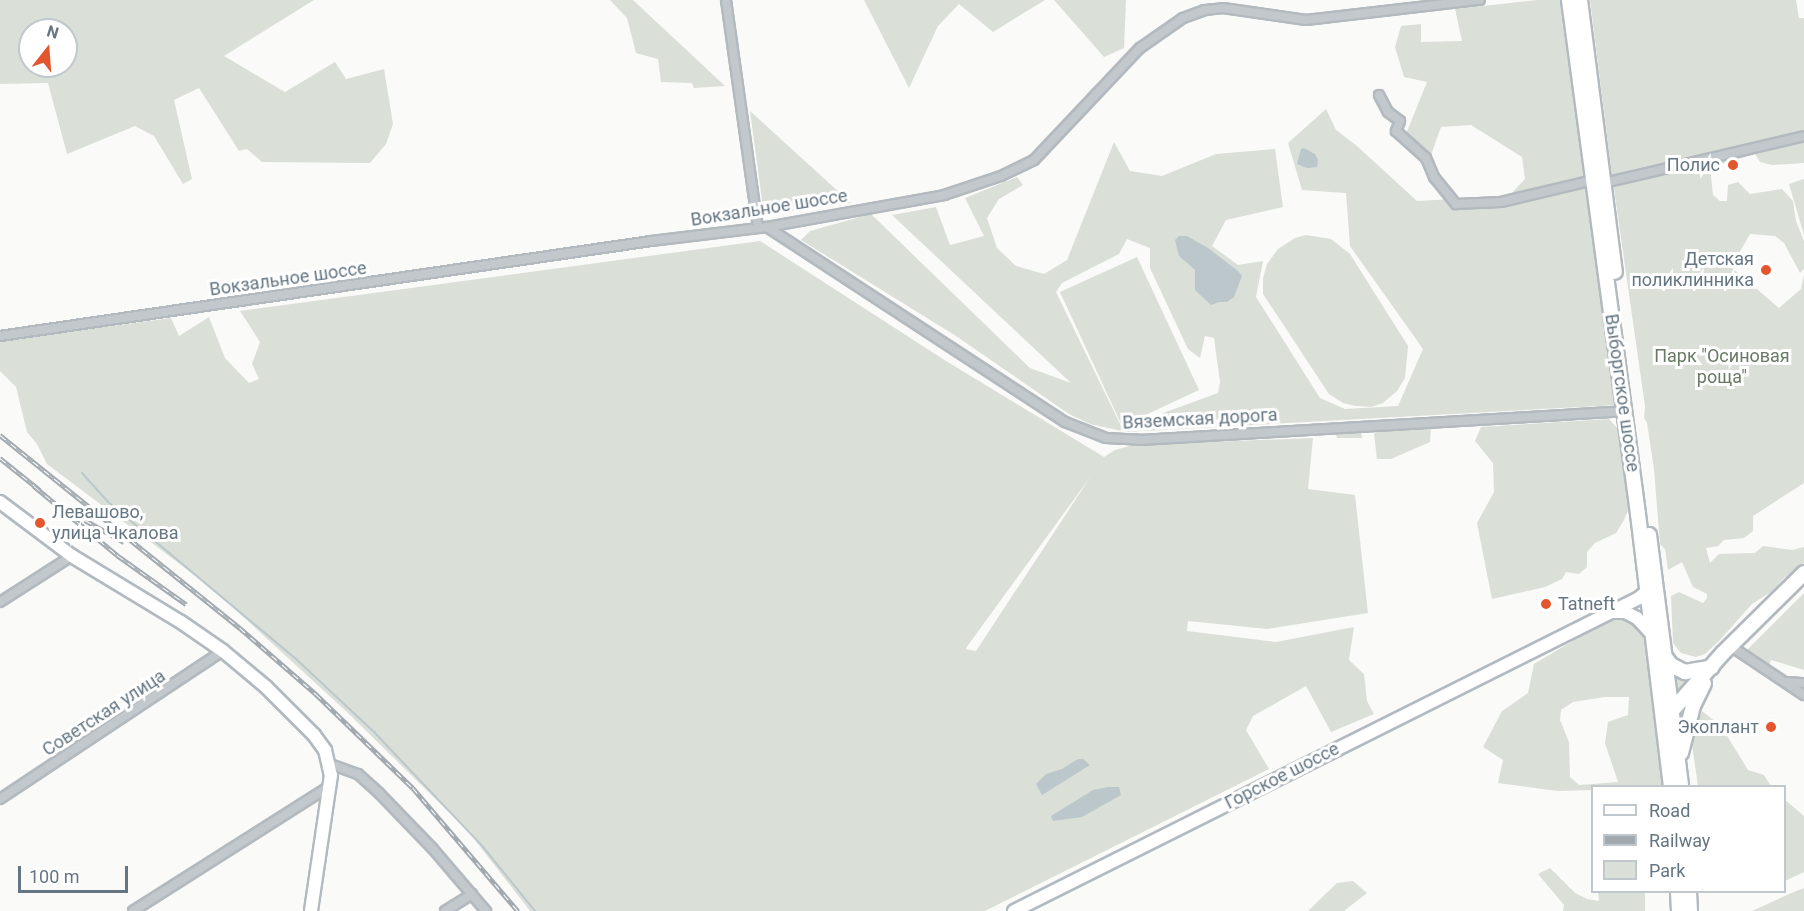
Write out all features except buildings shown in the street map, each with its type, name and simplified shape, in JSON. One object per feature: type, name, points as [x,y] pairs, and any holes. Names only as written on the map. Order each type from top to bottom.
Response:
[{"type":"main road","name":"Выборгское шоссе","points":[[1569,0],[1599,183],[1649,588],[1652,633],[1670,716],[1681,785]]},
{"type":"main road","name":"Выборгское шоссе","points":[[1580,0],[1624,411],[1649,588],[1665,657],[1670,716],[1671,785]]},
{"type":"main road","points":[[0,502],[72,556],[181,622],[223,651],[266,687],[314,735],[325,750],[330,764],[330,786],[311,911]]},
{"type":"main road","points":[[1670,716],[1712,667],[1804,573]]},
{"type":"main road","points":[[1670,716],[1804,579]]},
{"type":"main road","name":"Горское шоссе","points":[[1014,911],[1611,612],[1649,588]]},
{"type":"main road","name":"Горское шоссе","points":[[1550,641],[1561,632],[1649,588]]},
{"type":"main road","points":[[1611,612],[1624,612],[1637,618],[1652,633]]},
{"type":"main road","points":[[1665,657],[1671,665],[1685,672],[1712,667]]},
{"type":"main road","points":[[1679,764],[1693,706],[1704,683]]},
{"type":"main road","points":[[1678,893],[1679,911]]},
{"type":"main road","points":[[1689,893],[1690,911]]},
{"type":"street","points":[[726,0],[763,228]]},
{"type":"street","name":"Вокзальное шоссе","points":[[0,336],[651,241],[763,228],[944,195],[1034,160],[1140,48],[1183,18],[1204,9],[1223,8],[1306,20],[1480,0]]},
{"type":"street","points":[[1379,94],[1388,112],[1400,121],[1396,131],[1426,158],[1434,177],[1456,204],[1501,202],[1585,182],[1599,183],[1804,136]]},
{"type":"street","name":"Вяземская дорога","points":[[763,228],[1065,423],[1106,438],[1140,440],[1624,411]]},
{"type":"street","points":[[0,602],[72,556]]},
{"type":"street","points":[[1735,649],[1788,682],[1804,695]]},
{"type":"street","name":"Советская улица","points":[[0,799],[223,651]]},
{"type":"street","points":[[1788,682],[1804,682]]},
{"type":"street","points":[[330,764],[358,774],[379,793],[486,911]]},
{"type":"street","points":[[133,911],[330,786]]},
{"type":"street","points":[[445,911],[472,894]]},
{"type":"green space","points":[[0,0],[314,0],[224,56],[285,92],[335,62],[346,79],[384,69],[393,124],[386,144],[370,163],[262,162],[247,149],[239,151],[199,88],[174,100],[192,179],[183,184],[154,136],[135,126],[67,154],[48,83],[0,84]]},
{"type":"green space","points":[[610,0],[633,0],[725,86],[694,88],[692,83],[661,82],[658,59],[636,53],[627,18]]},
{"type":"green space","points":[[864,0],[1045,0],[993,32],[959,4],[938,26],[909,88]]},
{"type":"green space","points":[[1054,0],[1126,0],[1124,48],[1104,57]]},
{"type":"green space","points":[[1537,0],[1562,0],[1617,405],[1126,432],[1090,424],[1069,414],[956,336],[801,240],[810,231],[871,214],[1030,368],[1071,383],[892,215],[936,207],[950,245],[984,236],[965,198],[1017,177],[1023,185],[999,199],[987,218],[997,248],[1016,266],[1044,274],[1067,260],[1114,142],[1130,171],[1162,176],[1216,154],[1275,149],[1283,207],[1226,220],[1212,246],[1238,265],[1263,261],[1256,297],[1320,398],[1345,409],[1398,406],[1423,349],[1350,246],[1346,193],[1302,190],[1288,143],[1326,109],[1336,130],[1357,146],[1417,201],[1509,196],[1525,179],[1522,157],[1471,125],[1441,127],[1431,155],[1406,134],[1427,82],[1404,77],[1395,47],[1401,26],[1421,24],[1421,42],[1462,41],[1455,9]],"holes":[[[1127,239],[1150,248],[1150,268],[1188,349],[1200,358],[1205,336],[1214,338],[1220,382],[1218,393],[1122,428],[1056,292],[1062,283],[1119,254]]]},
{"type":"green space","name":"Парк \"Осиновая роща\"","points":[[1590,0],[1796,0],[1799,18],[1804,18],[1804,133],[1754,150],[1753,155],[1710,167],[1713,195],[1720,201],[1727,201],[1728,185],[1738,182],[1750,194],[1782,189],[1793,201],[1796,221],[1804,241],[1804,269],[1800,273],[1784,243],[1775,236],[1750,234],[1731,267],[1779,308],[1801,289],[1804,275],[1804,483],[1753,516],[1753,531],[1744,538],[1724,540],[1718,546],[1706,548],[1710,563],[1719,554],[1755,553],[1763,546],[1792,550],[1804,547],[1804,563],[1784,578],[1771,592],[1752,604],[1705,654],[1696,657],[1681,653],[1673,643],[1671,596],[1679,592],[1703,603],[1707,594],[1693,587],[1682,562],[1668,570],[1665,549],[1660,544],[1654,469],[1647,423],[1644,418],[1645,406]]},
{"type":"green space","points":[[750,111],[851,203],[764,215]]},
{"type":"green space","points":[[1804,140],[1804,163],[1772,165],[1760,162],[1755,154],[1755,151]]},
{"type":"green space","points":[[1804,179],[1804,235],[1789,184]]},
{"type":"green space","points":[[1306,235],[1331,239],[1350,254],[1408,346],[1405,378],[1397,391],[1383,403],[1371,407],[1356,406],[1343,403],[1329,394],[1263,294],[1263,278],[1267,264],[1278,249],[1295,238]]},
{"type":"green space","points":[[760,241],[946,361],[1104,457],[1115,450],[1133,445],[1313,438],[1308,489],[1355,495],[1368,613],[1267,629],[1188,621],[1187,631],[1276,642],[1354,627],[1349,660],[1364,674],[1367,701],[1374,714],[1331,732],[1306,686],[1253,716],[1246,730],[1269,769],[985,911],[530,911],[468,831],[349,714],[213,589],[47,464],[37,444],[27,432],[16,387],[0,371],[0,341],[171,318],[179,336],[209,317],[225,358],[249,383],[259,379],[252,364],[260,342],[240,311]],"holes":[[[1091,476],[976,651],[966,648]]]},
{"type":"green space","points":[[1137,257],[1199,390],[1122,426],[1060,292]]},
{"type":"green space","points":[[1609,419],[1621,432],[1632,501],[1616,533],[1595,543],[1587,552],[1587,567],[1579,574],[1566,572],[1562,579],[1545,587],[1492,599],[1477,523],[1494,492],[1493,463],[1475,441],[1481,427]]},
{"type":"green space","points":[[1431,428],[1430,442],[1391,459],[1377,459],[1374,434],[1379,430]]},
{"type":"green space","points":[[1361,431],[1362,438],[1337,438],[1336,435]]},
{"type":"green space","points":[[1804,593],[1804,670],[1771,660],[1769,666],[1745,652]]},
{"type":"green space","points":[[1625,616],[1636,621],[1648,639],[1663,785],[1591,785],[1591,790],[1558,791],[1498,783],[1503,760],[1483,747],[1502,711],[1528,693],[1534,664],[1613,617]],"holes":[[[1605,697],[1629,697],[1628,715],[1608,722],[1605,743],[1618,782],[1579,785],[1570,777],[1569,742],[1560,720],[1561,710],[1573,702]]]},
{"type":"green space","points":[[1673,671],[1696,675],[1678,692],[1675,689]]},
{"type":"green space","points":[[1702,711],[1721,726],[1748,770],[1764,775],[1770,785],[1698,785],[1691,738]]},
{"type":"green space","points":[[1786,801],[1804,816],[1804,872],[1786,881]]},
{"type":"green space","points":[[1550,868],[1575,893],[1587,899],[1599,901],[1598,893],[1645,893],[1645,911],[1563,911],[1564,905],[1538,874]]},
{"type":"green space","points":[[1353,881],[1367,893],[1344,911],[1308,911],[1337,883]]},
{"type":"green space","points":[[1804,888],[1804,911],[1752,911],[1789,894]]},
{"type":"shaded area","points":[[1304,148],[1315,154],[1318,160],[1317,167],[1307,168],[1297,164],[1301,149]]},
{"type":"shaded area","points":[[1179,236],[1187,236],[1208,248],[1238,271],[1242,276],[1234,297],[1227,302],[1211,305],[1195,290],[1195,270],[1179,256],[1175,240]]},
{"type":"shaded area","points":[[1078,759],[1083,759],[1090,765],[1042,795],[1036,784],[1046,774],[1062,769]]},
{"type":"shaded area","points":[[1119,787],[1121,795],[1082,817],[1053,821],[1051,816],[1093,790]]},
{"type":"waterway","points":[[82,473],[107,501],[296,659],[375,733],[483,847],[535,911]]},
{"type":"railway","points":[[0,435],[240,628],[316,694],[413,788],[518,911]]},
{"type":"railway","points":[[0,458],[40,490]]},
{"type":"railway","points":[[34,486],[117,555],[186,604]]},
{"type":"railway","points":[[85,520],[124,542]]},
{"type":"place","name":"Полис","points":[[1733,165]]},
{"type":"place","name":"Детская поликлинника","points":[[1766,270]]},
{"type":"place","name":"Левашово, улица Чкалова","points":[[40,523]]},
{"type":"place","name":"Tatneft","points":[[1546,604]]},
{"type":"place","name":"Экоплант","points":[[1771,727]]}]
